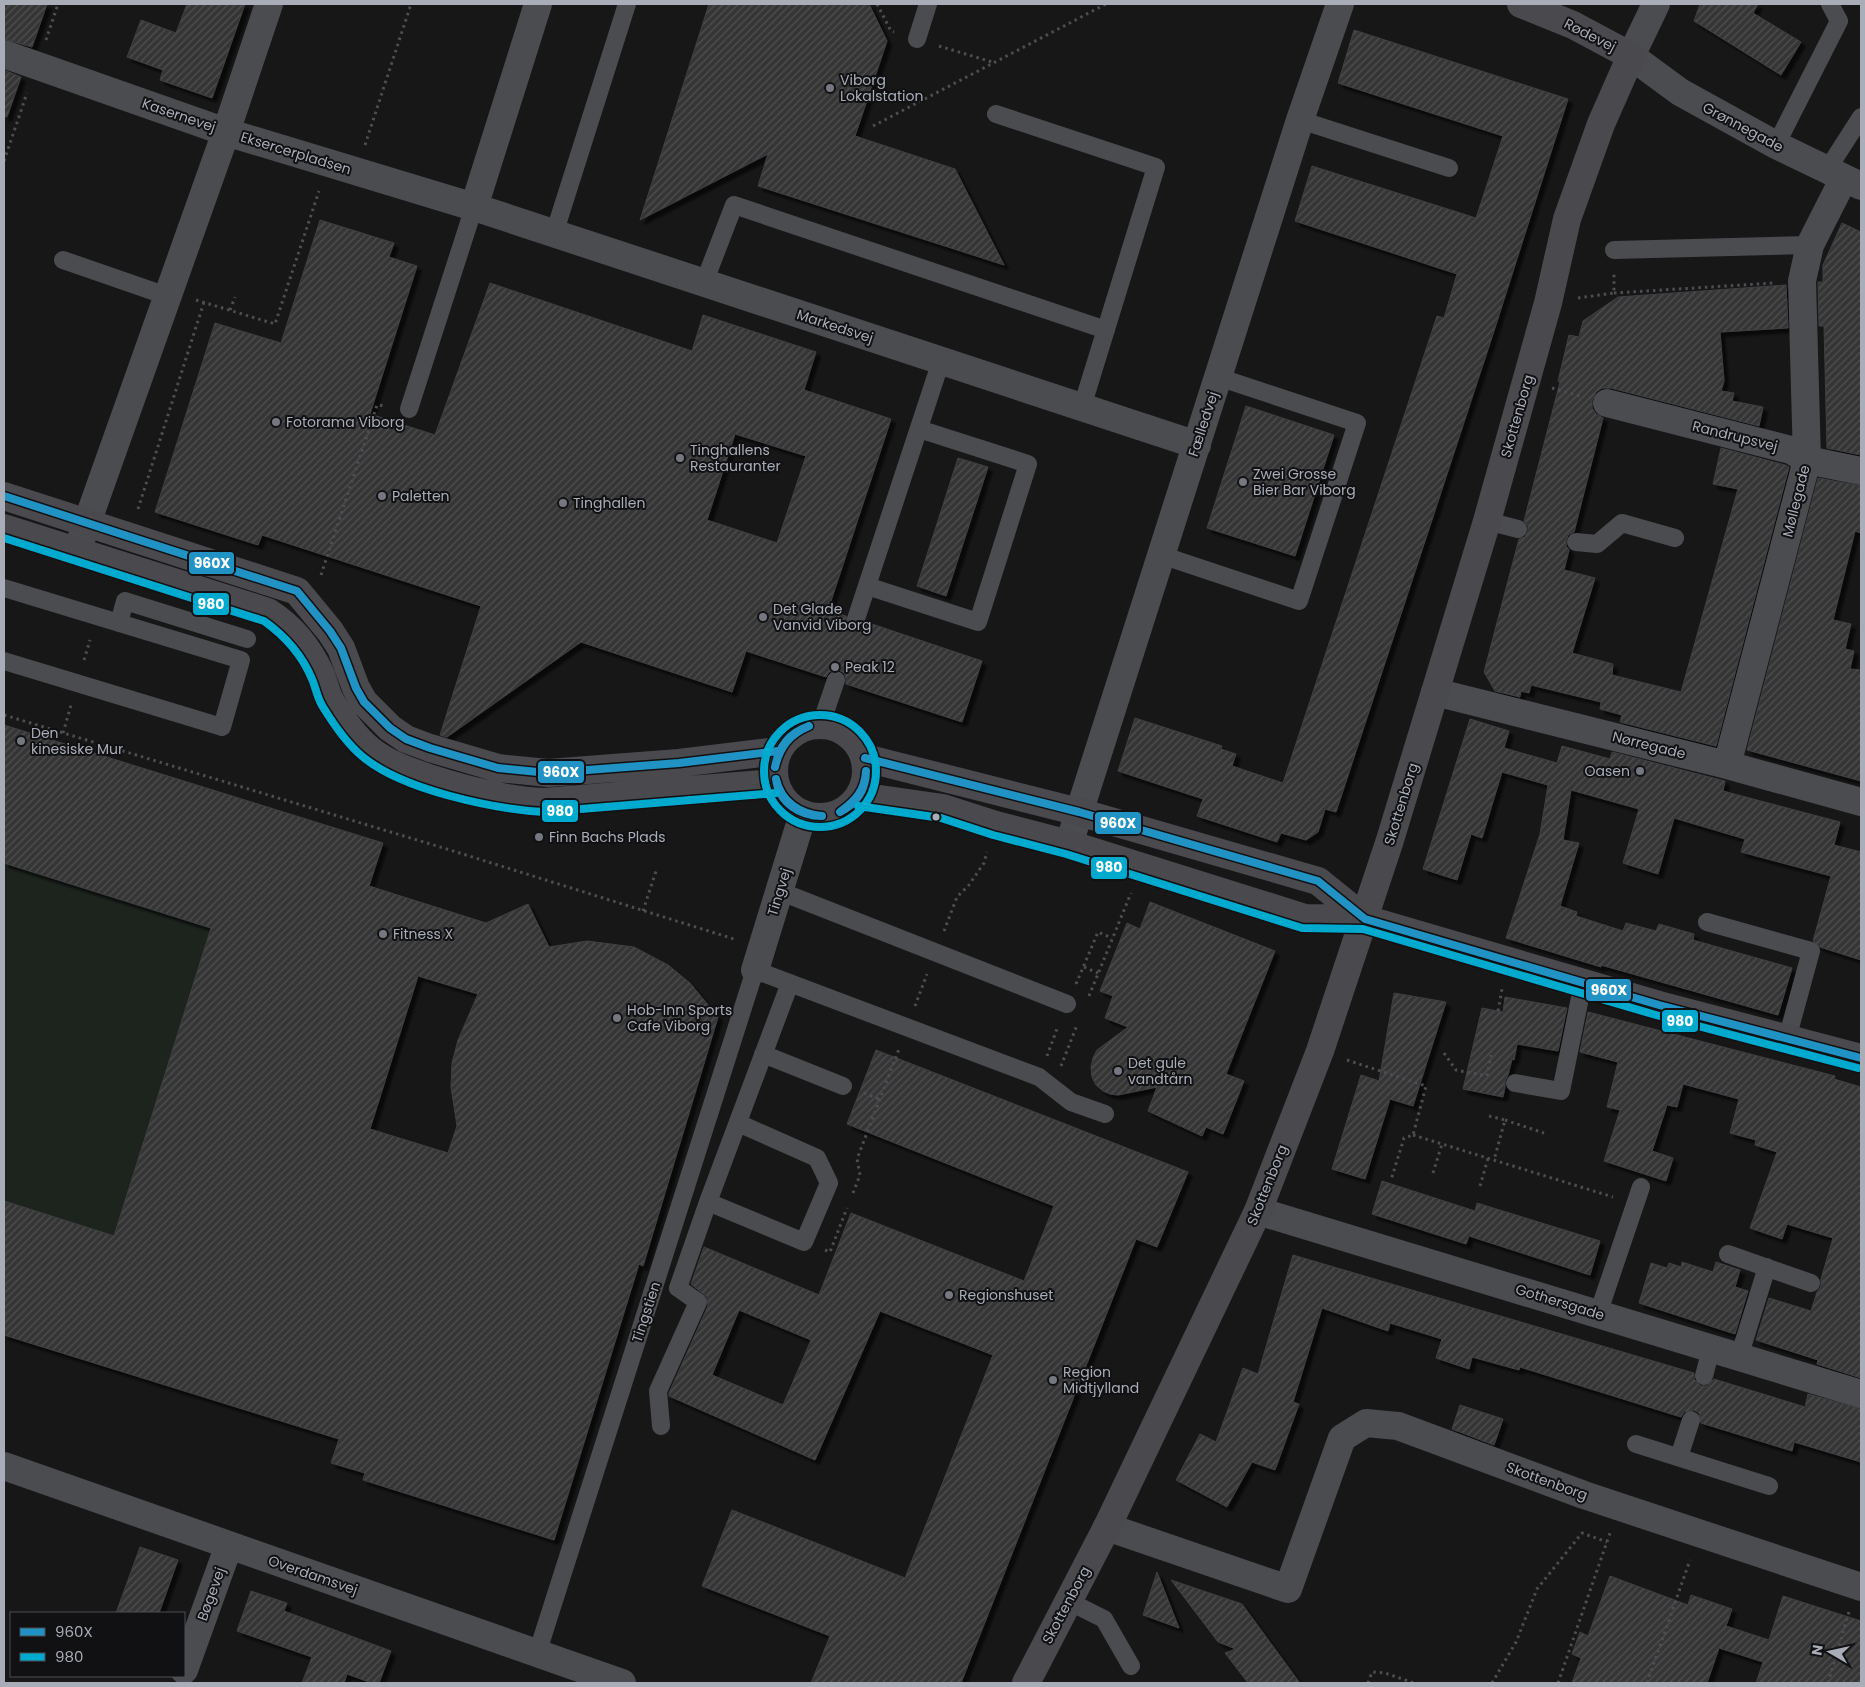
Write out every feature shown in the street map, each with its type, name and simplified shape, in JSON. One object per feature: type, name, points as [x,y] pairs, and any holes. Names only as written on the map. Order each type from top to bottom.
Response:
[{"type":"street","name":"Kasernevej","points":[[4,54],[226,132],[269,4]]},
{"type":"street","points":[[474,207],[538,4]]},
{"type":"street","name":"Fælledvej","points":[[1069,844],[1300,120],[1340,4]]},
{"type":"street","name":"Rødevej","points":[[1521,4],[1573,25],[1631,56]]},
{"type":"street","points":[[1631,56],[1656,4]]},
{"type":"street","name":"Grønnegade","points":[[1631,56],[1680,92],[1776,145],[1844,178]]},
{"type":"street","name":"Skottenborg","points":[[1026,1683],[1107,1528],[1258,1211],[1320,1052],[1365,919],[1488,521],[1548,303],[1567,220],[1601,124],[1631,56]]},
{"type":"street","name":"Eksercerpladsen","points":[[77,551],[226,132],[474,207]]},
{"type":"street","name":"Møllegade","points":[[1728,765],[1807,460],[1802,281],[1810,245],[1844,178]]},
{"type":"street","name":"Markedsvej","points":[[474,207],[1197,445]]},
{"type":"street","name":"Randrupsvej","points":[[1607,403],[1791,450],[1807,460],[1861,471]]},
{"type":"street","points":[[4,496],[297,591],[330,631],[340,648],[356,688],[364,702],[390,728],[423,746],[472,762],[498,768],[548,773],[679,763],[778,751]]},
{"type":"street","points":[[4,528],[268,612],[282,621],[300,637],[312,657],[329,698],[356,736],[370,750],[387,762],[414,773],[489,796],[520,801],[544,802],[775,783]]},
{"type":"street","name":"Nørregade","points":[[1435,692],[1728,765],[1861,802]]},
{"type":"street","points":[[821,724],[833,726],[849,734],[860,747],[865,758],[866,778],[859,796],[848,808],[834,815],[819,817],[803,814],[791,807],[781,796],[775,783],[775,761],[778,751],[796,731],[808,726],[821,724]]},
{"type":"street","points":[[865,758],[1079,812],[1318,881],[1365,919]]},
{"type":"street","points":[[859,796],[942,808],[996,825],[1069,844],[1305,918],[1365,919],[1659,1005],[1861,1058]]},
{"type":"street","name":"Tingvej","points":[[759,959],[803,814]]},
{"type":"street","name":"Gothersgade","points":[[1258,1211],[1861,1394]]},
{"type":"street","name":"Skottenborg","points":[[1107,1528],[1288,1589],[1342,1438],[1366,1423],[1398,1426],[1619,1507],[1859,1586]]},
{"type":"street","name":"Overdamsvej","points":[[4,1466],[622,1683]]},
{"type":"street","name":"Bøgevej","points":[[185,1667],[229,1545]]},
{"type":"lane","points":[[554,234],[627,4]]},
{"type":"lane","points":[[917,39],[928,4]]},
{"type":"lane","points":[[1776,145],[1839,21],[1830,4]]},
{"type":"lane","points":[[996,114],[1156,167],[1082,407]]},
{"type":"lane","points":[[1844,178],[1861,117]]},
{"type":"lane","points":[[1300,120],[1449,168]]},
{"type":"lane","points":[[704,282],[734,205],[1106,330]]},
{"type":"lane","points":[[409,409],[474,207]]},
{"type":"lane","points":[[1614,250],[1810,245]]},
{"type":"lane","points":[[63,260],[168,294]]},
{"type":"lane","points":[[856,619],[941,361]]},
{"type":"lane","points":[[1161,555],[1299,601],[1357,423],[1218,377]]},
{"type":"lane","points":[[867,586],[978,622],[1028,464],[919,429]]},
{"type":"lane","points":[[1488,521],[1518,529]]},
{"type":"lane","points":[[1576,542],[1597,544],[1622,523],[1675,538]]},
{"type":"lane","points":[[4,588],[241,660],[222,727],[4,661]]},
{"type":"lane","points":[[118,623],[125,601],[247,638]]},
{"type":"lane","points":[[821,724],[836,680]]},
{"type":"lane","points":[[779,890],[1067,1004]]},
{"type":"lane","points":[[1707,922],[1812,951],[1787,1039]]},
{"type":"lane","points":[[759,959],[790,983],[1039,1077],[1071,1102],[1105,1114]]},
{"type":"lane","name":"Tingstien","points":[[537,1654],[759,959]]},
{"type":"lane","points":[[661,1426],[658,1390],[698,1302],[678,1288],[790,983]]},
{"type":"lane","points":[[1515,1084],[1561,1091],[1583,983]]},
{"type":"lane","points":[[763,1054],[843,1086]]},
{"type":"lane","points":[[708,1202],[804,1242],[829,1183],[817,1158],[738,1123]]},
{"type":"lane","points":[[1598,1314],[1641,1187]]},
{"type":"lane","points":[[1728,1254],[1811,1283]]},
{"type":"lane","points":[[1739,1357],[1767,1267]]},
{"type":"lane","points":[[1704,1376],[1711,1348]]},
{"type":"lane","points":[[1679,1457],[1691,1420]]},
{"type":"lane","points":[[1636,1444],[1769,1486]]},
{"type":"lane","points":[[1068,1601],[1104,1619],[1130,1666]]},
{"type":"path","points":[[356,171],[411,4]]},
{"type":"path","points":[[873,126],[1106,4]]},
{"type":"path","points":[[168,294],[204,302],[275,324],[328,163]]},
{"type":"path","points":[[1614,250],[1614,293]]},
{"type":"path","points":[[1548,303],[1614,293],[1802,281]]},
{"type":"path","points":[[230,310],[235,297]]},
{"type":"path","points":[[129,537],[204,302]]},
{"type":"path","points":[[1544,386],[1607,403]]},
{"type":"path","points":[[310,608],[377,405],[409,409]]},
{"type":"path","points":[[63,733],[98,616]]},
{"type":"path","points":[[4,714],[643,911],[759,959]]},
{"type":"path","points":[[1088,1000],[1141,867]]},
{"type":"path","points":[[643,911],[657,868]]},
{"type":"path","points":[[1098,932],[1112,938]]},
{"type":"path","points":[[1084,967],[1098,973]]},
{"type":"path","points":[[1052,1088],[1080,1017]]},
{"type":"path","points":[[1320,1052],[1426,1086],[1413,1135]]},
{"type":"path","points":[[1444,1053],[1456,1070],[1486,1076]]},
{"type":"path","points":[[1489,1116],[1544,1133]]},
{"type":"path","points":[[1494,1160],[1504,1120]]},
{"type":"path","points":[[1391,1180],[1404,1138],[1413,1135],[1635,1204]]},
{"type":"path","points":[[1433,1173],[1442,1144]]},
{"type":"path","points":[[1480,1186],[1488,1158]]},
{"type":"path","points":[[1558,1683],[1619,1507]]},
{"type":"path","points":[[1488,1683],[1493,1683],[1516,1642],[1537,1589],[1576,1540],[1582,1533],[1607,1542]]},
{"type":"path","points":[[1647,1683],[1699,1533]]},
{"type":"path","points":[[1828,1683],[1859,1586]]},
{"type":"path","points":[[1368,1683],[1372,1672],[1385,1673],[1414,1683]]},
{"type":"shaded area","points":[[4,863],[211,928],[114,1236],[4,1201]]},
{"type":"building","points":[[4,4],[47,4],[32,47],[4,39]]},
{"type":"building","points":[[187,4],[245,4],[212,98],[160,80],[163,70],[127,57],[141,20],[176,33]]},
{"type":"building","points":[[709,4],[869,4],[887,41],[855,136],[955,169],[1004,265],[758,186],[768,154],[640,220]]},
{"type":"building","points":[[1700,4],[1758,4],[1753,13],[1801,42],[1781,75],[1694,21]]},
{"type":"building","points":[[1354,30],[1568,99],[1336,812],[1325,809],[1318,832],[1306,840],[1281,833],[1277,842],[1197,816],[1203,799],[1118,771],[1135,718],[1222,746],[1221,749],[1236,754],[1232,766],[1283,783],[1437,316],[1444,318],[1457,274],[1295,221],[1312,166],[1476,218],[1503,136],[1338,83]]},
{"type":"building","points":[[4,70],[21,77],[7,117],[4,116]]},
{"type":"building","points":[[320,220],[394,243],[389,257],[417,266],[370,414],[435,435],[490,283],[692,351],[703,315],[816,352],[804,390],[891,419],[828,610],[846,616],[848,626],[853,629],[863,627],[866,622],[982,661],[962,722],[846,684],[844,673],[839,670],[829,672],[826,677],[746,651],[732,692],[581,642],[447,737],[440,735],[481,606],[262,535],[258,545],[155,512],[215,323],[281,343]],"holes":[[[735,434],[806,456],[777,543],[707,520]]]},
{"type":"building","points":[[1842,223],[1861,232],[1861,455],[1827,448],[1824,326],[1819,326],[1818,282],[1823,282],[1823,265]]},
{"type":"building","points":[[1786,285],[1788,328],[1720,332],[1724,381],[1721,391],[1734,393],[1732,401],[1763,407],[1759,426],[1611,388],[1602,388],[1596,392],[1592,400],[1592,408],[1596,414],[1603,418],[1574,532],[1568,535],[1566,541],[1566,546],[1569,550],[1564,570],[1595,578],[1572,653],[1613,664],[1612,675],[1681,692],[1738,489],[1713,484],[1721,448],[1789,467],[1716,746],[1620,722],[1622,715],[1600,709],[1601,702],[1531,685],[1529,693],[1521,691],[1520,697],[1495,691],[1484,672],[1519,539],[1525,537],[1528,531],[1528,526],[1524,521],[1560,382],[1558,381],[1569,335],[1579,337],[1583,321],[1618,297]]},
{"type":"building","points":[[1246,406],[1334,435],[1295,556],[1207,528]]},
{"type":"building","points":[[958,458],[988,467],[946,596],[917,586]]},
{"type":"building","points":[[1818,478],[1861,486],[1861,533],[1855,531],[1833,620],[1851,624],[1845,649],[1854,651],[1850,669],[1861,670],[1861,781],[1747,750]]},
{"type":"building","points":[[1470,719],[1509,731],[1504,748],[1557,763],[1562,746],[1610,759],[1612,752],[1725,781],[1723,791],[1840,822],[1834,845],[1861,852],[1861,960],[1820,947],[1813,941],[1831,876],[1741,852],[1745,839],[1674,818],[1658,874],[1623,863],[1639,809],[1571,790],[1563,840],[1579,843],[1560,906],[1577,912],[1576,916],[1623,931],[1626,923],[1656,931],[1659,924],[1694,934],[1693,940],[1792,968],[1778,1015],[1601,965],[1601,967],[1506,938],[1540,834],[1548,785],[1502,772],[1482,838],[1471,834],[1457,880],[1423,869]]},
{"type":"building","points":[[4,725],[383,843],[369,886],[486,923],[528,904],[549,947],[587,941],[634,947],[668,965],[690,983],[718,1017],[643,1266],[639,1264],[554,1540],[363,1480],[365,1473],[331,1463],[339,1439],[4,1335],[4,1201],[114,1236],[211,928],[4,863]],"holes":[[[418,976],[478,994],[458,1040],[452,1063],[451,1087],[457,1126],[448,1153],[370,1129]]]},
{"type":"building","points":[[1150,902],[1275,951],[1226,1074],[1244,1081],[1223,1134],[1206,1127],[1202,1136],[1148,1111],[1157,1087],[1118,1095],[1110,1094],[1096,1085],[1092,1077],[1091,1067],[1097,1050],[1128,1027],[1105,1018],[1113,996],[1100,991],[1127,923],[1140,929]]},
{"type":"building","points":[[1394,993],[1446,1002],[1413,1106],[1390,1099],[1365,1179],[1332,1169],[1361,1075],[1379,1081]]},
{"type":"building","points":[[1505,997],[1567,1008],[1558,1051],[1517,1044],[1514,1060],[1512,1059],[1505,1081],[1503,1097],[1463,1089],[1482,1008],[1503,1012]]},
{"type":"building","points":[[1588,1012],[1835,1076],[1834,1079],[1861,1087],[1861,1378],[1817,1364],[1818,1360],[1756,1340],[1769,1298],[1811,1311],[1821,1286],[1821,1279],[1833,1238],[1787,1224],[1782,1239],[1750,1228],[1777,1152],[1755,1145],[1756,1140],[1730,1133],[1739,1099],[1683,1084],[1677,1107],[1667,1105],[1652,1151],[1673,1158],[1666,1181],[1604,1161],[1620,1110],[1607,1107],[1618,1062],[1580,1052]]},
{"type":"building","name":"Regionshuset","points":[[876,1050],[1188,1172],[1157,1247],[1136,1239],[961,1683],[811,1683],[830,1636],[702,1586],[732,1510],[905,1578],[993,1355],[880,1311],[815,1460],[669,1396],[708,1306],[707,1297],[691,1284],[704,1247],[819,1295],[851,1213],[1024,1281],[1054,1206],[847,1124]],"holes":[[[739,1310],[811,1340],[783,1405],[712,1375]]]},
{"type":"building","points":[[1382,1181],[1475,1211],[1477,1203],[1600,1241],[1590,1275],[1469,1236],[1466,1244],[1372,1214]]},
{"type":"building","points":[[1293,1255],[1694,1373],[1694,1379],[1701,1386],[1707,1386],[1714,1379],[1805,1407],[1808,1394],[1861,1409],[1861,1462],[1794,1442],[1792,1451],[1701,1423],[1699,1413],[1694,1410],[1684,1412],[1681,1417],[1520,1367],[1519,1370],[1472,1357],[1469,1369],[1436,1358],[1442,1339],[1390,1323],[1388,1331],[1322,1308],[1293,1402],[1299,1404],[1275,1470],[1252,1462],[1227,1507],[1176,1480],[1200,1434],[1216,1442],[1243,1368],[1258,1374]]},
{"type":"building","points":[[1682,1262],[1713,1272],[1716,1262],[1740,1270],[1735,1287],[1748,1291],[1735,1334],[1639,1303],[1651,1263],[1667,1268],[1669,1263],[1681,1267]]},
{"type":"building","points":[[1460,1405],[1503,1419],[1494,1445],[1452,1429]]},
{"type":"building","points":[[140,1547],[178,1560],[159,1612],[116,1612]]},
{"type":"building","points":[[1157,1572],[1179,1628],[1143,1615]]},
{"type":"building","points":[[1610,1576],[1688,1605],[1691,1595],[1732,1609],[1726,1626],[1769,1640],[1783,1596],[1861,1621],[1861,1683],[1756,1683],[1763,1662],[1719,1648],[1707,1683],[1572,1683],[1581,1658],[1572,1654],[1580,1632],[1588,1636]]},
{"type":"building","points":[[1171,1580],[1242,1604],[1300,1683],[1248,1683],[1225,1653],[1236,1649],[1218,1642]]},
{"type":"building","points":[[251,1591],[287,1603],[284,1611],[391,1651],[379,1683],[372,1683],[347,1674],[344,1683],[302,1683],[312,1657],[237,1631]]},
{"type":"transit line","name":"960X","points":[[4,496],[297,591],[330,631],[341,648],[356,688],[364,702],[390,728],[406,739],[430,748],[498,768],[548,773],[679,763],[778,751]]},
{"type":"transit line","name":"980","points":[[4,538],[264,621],[279,633],[298,654],[308,670],[321,704],[336,727],[352,746],[363,757],[380,769],[424,788],[475,802],[544,812],[776,793]]},
{"type":"transit line","name":"980","points":[[820,715],[841,719],[860,731],[872,750],[876,771],[872,792],[860,811],[841,823],[820,827],[799,823],[780,811],[768,792],[764,771],[768,750],[780,731],[799,719],[820,715]]},
{"type":"transit line","name":"960X","points":[[775,767],[779,753],[786,741],[796,732],[809,726]]},
{"type":"transit line","name":"960X","points":[[775,767],[783,747],[791,737],[809,726]]},
{"type":"transit line","name":"960X","points":[[865,758],[1079,812],[1318,881],[1365,919],[1659,1005],[1861,1058]]},
{"type":"transit line","name":"960X","points":[[840,812],[858,795],[864,784],[866,771]]},
{"type":"transit line","name":"960X","points":[[840,812],[851,805],[859,796],[866,778],[866,771]]},
{"type":"transit line","name":"960X","points":[[776,779],[782,794],[793,805],[806,813],[822,816]]},
{"type":"transit line","name":"960X","points":[[776,779],[781,795],[792,806],[806,814],[822,816]]},
{"type":"transit line","name":"980","points":[[858,806],[941,818],[993,835],[1066,854],[1302,928],[1363,929],[1656,1015],[1858,1068]]},
{"type":"place","name":"Viborg Lokalstation","points":[[830,88]]},
{"type":"place","name":"Fotorama Viborg","points":[[276,422]]},
{"type":"place","name":"Tinghallens Restauranter","points":[[680,458]]},
{"type":"place","name":"Zwei Grosse Bier Bar Viborg","points":[[1243,482]]},
{"type":"place","name":"Paletten","points":[[382,496]]},
{"type":"place","name":"Tinghallen","points":[[563,503]]},
{"type":"place","name":"Det Glade Vanvid Viborg","points":[[763,617]]},
{"type":"place","name":"Peak 12","points":[[835,667]]},
{"type":"place","name":"Den kinesiske Mur","points":[[21,741]]},
{"type":"place","name":"Oasen","points":[[1640,771]]},
{"type":"place","name":"Finn Bachs Plads","points":[[539,837]]},
{"type":"place","name":"Fitness X","points":[[383,934]]},
{"type":"place","name":"Hob-Inn Sports Cafe Viborg","points":[[617,1018]]},
{"type":"place","name":"Det gule vandtårn","points":[[1118,1071]]},
{"type":"place","name":"Regionshuset","points":[[949,1295]]},
{"type":"place","name":"Region Midtjylland","points":[[1053,1380]]}]
